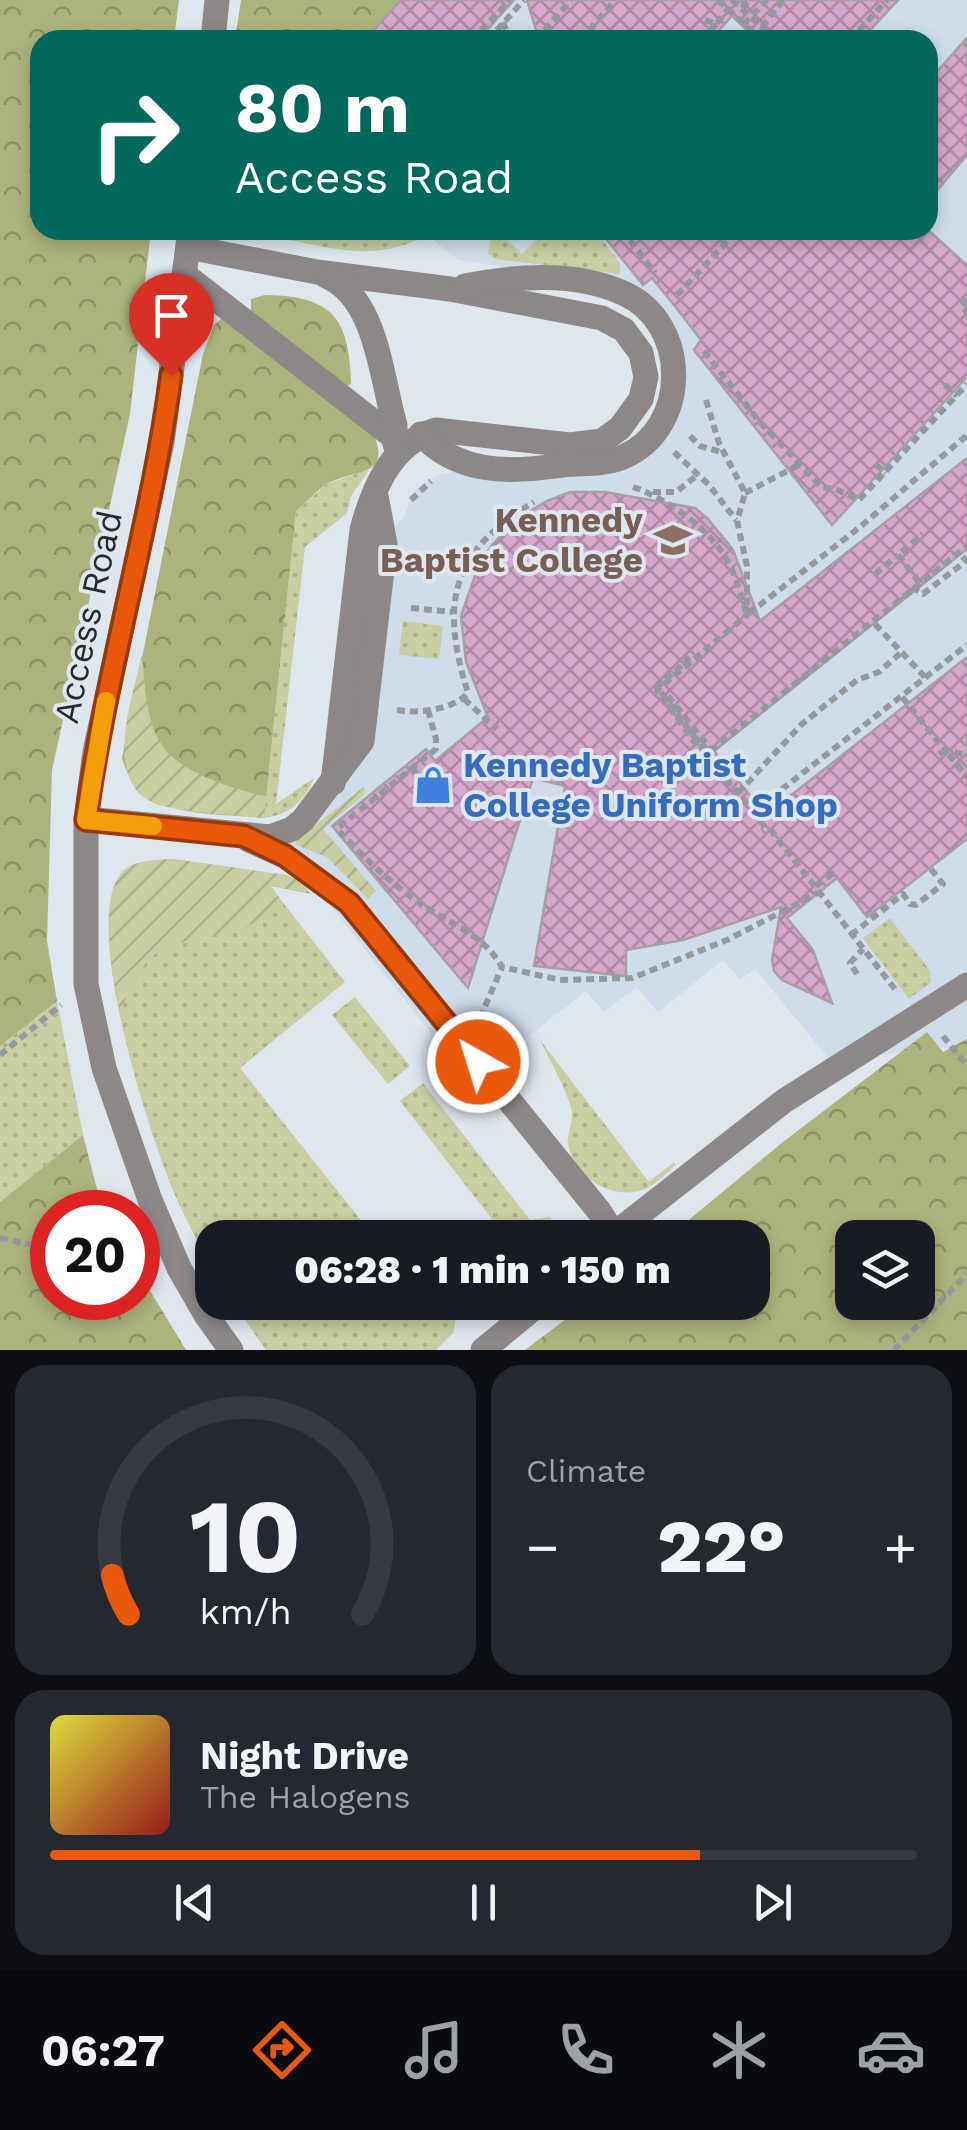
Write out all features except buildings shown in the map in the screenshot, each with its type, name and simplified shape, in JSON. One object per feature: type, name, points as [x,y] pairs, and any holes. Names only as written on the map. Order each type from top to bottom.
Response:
[{"type":"street","points":[[214,30],[218,0]]},
{"type":"street","name":"Access Road","points":[[189,240],[162,442],[95,752],[86,820],[86,984],[104,1068],[137,1166],[179,1268],[232,1350]]},
{"type":"street","points":[[184,276],[404,444],[434,448],[465,464],[539,471],[552,466],[620,459],[652,438],[662,421],[674,385],[671,347],[646,306],[620,291],[570,280],[514,277],[450,288],[317,272],[197,240]]},
{"type":"street","points":[[86,820],[270,837],[292,828],[333,783],[362,741],[385,544],[375,491],[404,444],[365,312],[354,294],[340,282],[317,272]]},
{"type":"street","points":[[244,836],[285,856],[349,903],[601,1220]]},
{"type":"street","points":[[633,1220],[784,1100],[967,986]]},
{"type":"street","points":[[482,1350],[519,1320]]},
{"type":"path","points":[[482,30],[510,0]]},
{"type":"path","points":[[496,30],[524,0]]},
{"type":"path","points":[[545,30],[571,0]]},
{"type":"path","points":[[590,30],[615,0]]},
{"type":"path","points":[[718,0],[750,30]]},
{"type":"path","points":[[711,30],[734,0],[765,30]]},
{"type":"path","points":[[742,8],[750,0]]},
{"type":"path","points":[[744,24],[767,0]]},
{"type":"path","points":[[762,27],[784,0]]},
{"type":"path","points":[[862,30],[890,0]]},
{"type":"path","points":[[705,20],[716,24]]},
{"type":"path","points":[[503,22],[506,30]]},
{"type":"path","points":[[675,297],[729,240]]},
{"type":"path","points":[[967,299],[961,306],[967,312]]},
{"type":"path","points":[[696,342],[820,487],[836,489],[859,500],[967,384]]},
{"type":"path","points":[[945,385],[957,396]]},
{"type":"path","points":[[716,432],[745,493],[737,521]]},
{"type":"path","points":[[898,993],[754,811],[686,734],[657,690],[860,527],[967,435]]},
{"type":"path","points":[[702,446],[725,454]]},
{"type":"path","points":[[687,464],[737,521],[747,566],[747,615]]},
{"type":"path","points":[[745,493],[799,464]]},
{"type":"path","points":[[874,464],[886,473]]},
{"type":"path","points":[[622,486],[646,492],[676,492],[698,474]]},
{"type":"path","points":[[646,492],[689,523],[717,550],[732,569],[747,615]]},
{"type":"path","points":[[544,495],[503,520],[468,561],[458,584],[452,636],[468,693],[464,698],[428,710],[436,749],[374,804],[339,827],[339,831],[368,863],[422,905],[456,921],[491,948],[502,966],[560,980],[632,978],[727,940],[817,889],[833,873]]},
{"type":"path","points":[[875,574],[923,534]]},
{"type":"path","points":[[685,657],[688,660],[657,688],[704,750],[967,546]]},
{"type":"path","points":[[898,555],[923,594],[966,561],[959,552]]},
{"type":"path","points":[[394,607],[452,612]]},
{"type":"path","points":[[874,624],[925,677]]},
{"type":"path","points":[[754,811],[967,644]]},
{"type":"path","points":[[738,793],[802,724],[903,651]]},
{"type":"path","points":[[668,696],[709,748],[718,763],[718,772],[766,831]]},
{"type":"path","points":[[902,697],[942,752],[967,778]]},
{"type":"path","points":[[464,698],[497,729]]},
{"type":"path","points":[[942,752],[967,755]]},
{"type":"path","points":[[412,768],[427,786]]},
{"type":"path","points":[[851,935],[903,894],[910,904],[916,905],[943,884],[930,868]]},
{"type":"path","points":[[857,974],[850,963],[862,950]]},
{"type":"path","points":[[476,1023],[485,1012],[502,966]]},
{"type":"path","points":[[0,1055],[66,1000]]},
{"type":"path","points":[[0,1238],[30,1244]]},
{"type":"path","points":[[894,1350],[967,1274]]},
{"type":"shaded area","name":"Kennedy Baptist College","points":[[360,0],[967,0],[964,1046],[830,1060],[755,969],[740,979],[723,960],[658,1012],[636,987],[604,1012],[586,991],[470,1082],[284,847],[320,780],[355,560],[402,520],[415,490],[438,475],[453,472],[545,478],[636,460],[680,358],[620,285],[459,260],[433,240],[938,240],[938,30],[332,30]]},
{"type":"green space","points":[[0,0],[179,0],[175,30],[30,30],[30,240],[150,240],[130,414],[52,770],[47,941],[57,1001],[0,1046]]},
{"type":"green space","points":[[241,0],[401,0],[374,30],[236,30]]},
{"type":"green space","points":[[289,240],[417,240],[377,251]]},
{"type":"green space","points":[[507,240],[522,254],[536,240],[603,240],[620,263],[620,274],[495,259],[488,253],[490,241]]},
{"type":"green space","points":[[265,295],[307,300],[333,315],[346,342],[351,384],[347,386],[251,313],[251,299]]},
{"type":"green space","points":[[223,317],[373,433],[378,447],[378,458],[368,470],[328,483],[296,511],[264,818],[200,813],[160,803],[131,778],[122,758],[203,354],[214,325]]},
{"type":"green space","points":[[369,470],[351,496],[347,513],[305,547],[276,804],[314,778],[295,805],[264,818],[296,511],[328,483]]},
{"type":"green space","points":[[403,621],[443,626],[439,659],[399,655]]},
{"type":"green space","points":[[142,654],[149,713],[162,745],[195,772],[224,785],[266,796],[264,818],[163,806],[143,797],[131,782],[125,762],[125,740]]},
{"type":"green space","points":[[364,787],[365,794],[323,829],[376,891],[368,899],[327,857],[296,845],[296,840]]},
{"type":"green space","points":[[173,859],[286,875],[311,894],[270,886],[345,982],[240,1068],[361,1220],[195,1220],[195,1235],[174,1193],[150,1125],[113,980],[111,897],[122,872],[153,860]]},
{"type":"green space","points":[[173,859],[286,875],[300,881],[311,894],[271,886],[284,904],[264,917],[235,931],[164,949],[142,968],[120,1012],[109,935],[112,894],[127,868]]},
{"type":"green space","points":[[890,918],[930,971],[931,982],[909,999],[863,938]]},
{"type":"green space","points":[[355,997],[410,1066],[388,1084],[332,1015]]},
{"type":"green space","points":[[57,1001],[83,1135],[0,1202],[0,1046]]},
{"type":"green space","points":[[927,1032],[943,1052],[967,1039],[967,1350],[525,1350],[565,1320],[770,1320],[770,1220],[689,1220]]},
{"type":"green space","points":[[540,1040],[649,1182],[676,1164],[654,1184],[633,1192],[608,1189],[586,1176],[571,1155],[568,1143],[570,1104]]},
{"type":"green space","points":[[423,1083],[530,1220],[493,1220],[400,1101]]},
{"type":"green space","points":[[83,1135],[97,1190],[30,1190],[30,1320],[160,1320],[160,1307],[186,1350],[0,1350],[0,1202]]},
{"type":"green space","points":[[245,1320],[456,1320],[453,1333],[436,1350],[266,1350]]},
{"type":"slow traffic","points":[[106,701],[86,820],[153,826]]},
{"type":"place","name":"Kennedy Baptist College","points":[[673,540]]},
{"type":"place","name":"Kennedy Baptist College Uniform Shop","points":[[433,785]]},
{"type":"route","points":[[171,375],[162,442],[95,752],[86,820],[244,836],[285,856],[349,903],[478,1062]]}]
